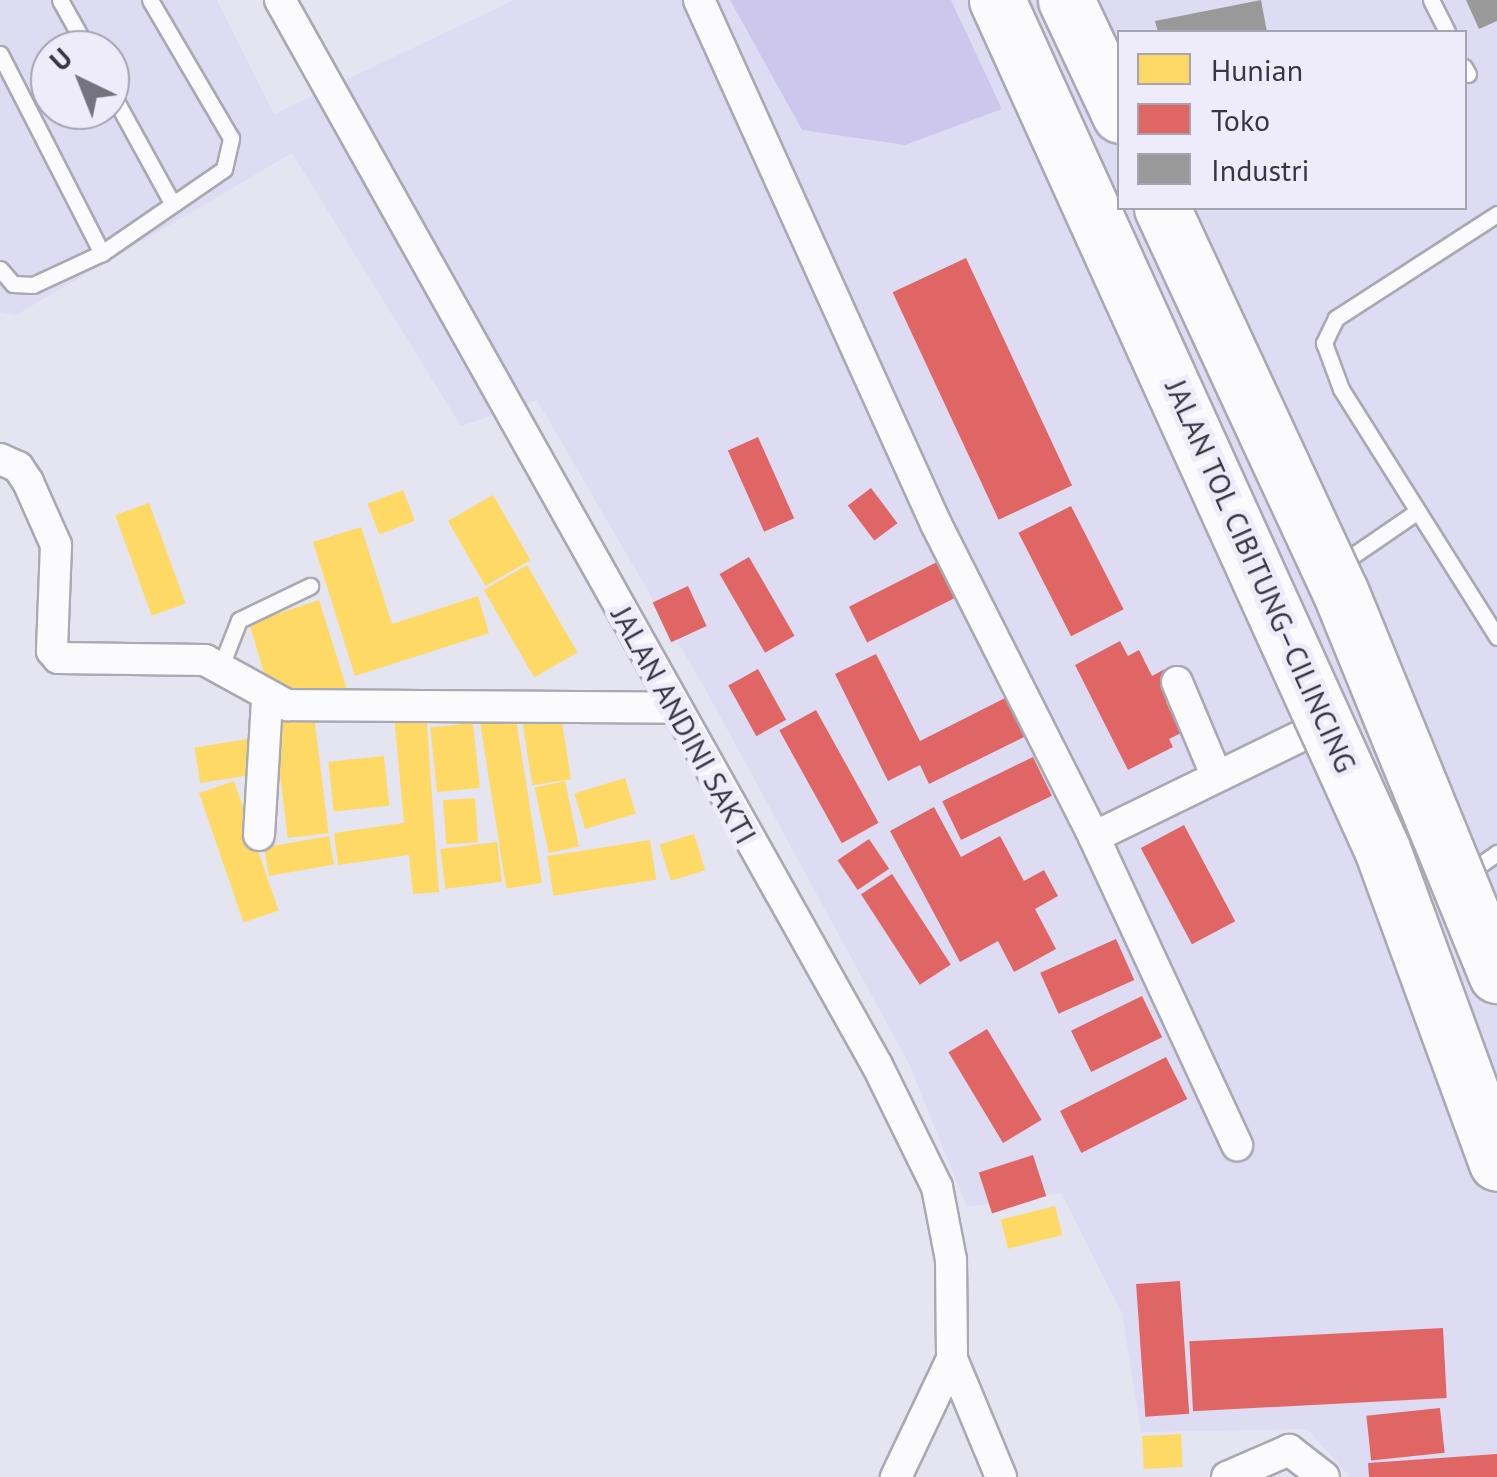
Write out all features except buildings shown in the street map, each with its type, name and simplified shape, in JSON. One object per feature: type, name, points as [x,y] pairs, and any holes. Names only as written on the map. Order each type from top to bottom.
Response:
[{"type":"highway","name":"JALAN TOL CIBITUNG–CILINCING","points":[[997,0],[1367,813],[1497,1163]]},
{"type":"highway","points":[[1066,0],[1117,109]]},
{"type":"highway","name":"JALAN TOL CIBITUNG–CILINCING","points":[[1163,210],[1340,592],[1497,974]]},
{"type":"street","name":"JALAN ANDINI SAKTI","points":[[280,0],[657,708],[877,1065],[938,1188],[951,1260],[952,1358],[896,1477]]},
{"type":"street","points":[[700,0],[936,524],[1094,837],[1237,1145]]},
{"type":"street","points":[[0,459],[18,466],[56,544],[52,651],[58,658],[205,660],[221,666],[268,699],[286,705],[440,711],[657,708]]},
{"type":"street","points":[[1176,682],[1216,775]]},
{"type":"street","points":[[259,834],[268,699]]},
{"type":"street","points":[[1094,837],[1336,718]]},
{"type":"street","points":[[952,1358],[1001,1477]]},
{"type":"street","points":[[1228,1477],[1289,1450],[1324,1477]]},
{"type":"lane","points":[[60,0],[77,30]]},
{"type":"lane","points":[[0,268],[22,287],[102,253],[224,168],[230,138],[150,0]]},
{"type":"lane","points":[[1431,0],[1446,30]]},
{"type":"lane","points":[[0,54],[102,253]]},
{"type":"lane","points":[[130,127],[172,204]]},
{"type":"lane","points":[[1497,214],[1336,318],[1324,343],[1341,389],[1415,513],[1497,637]]},
{"type":"lane","points":[[1319,579],[1415,513]]},
{"type":"lane","points":[[221,666],[240,620],[310,586]]},
{"type":"lane","points":[[1450,886],[1497,854]]},
{"type":"shaded area","points":[[0,0],[217,0],[274,114],[514,0],[730,0],[802,130],[1002,109],[951,0],[1497,0],[1497,1477],[1350,1477],[1307,1429],[1141,1432],[1122,1313],[1061,1193],[967,1207],[909,1064],[708,694],[537,400],[461,426],[292,153],[16,315],[0,312]]},
{"type":"shaded area","points":[[730,0],[951,0],[1002,109],[905,145],[802,130]]}]
